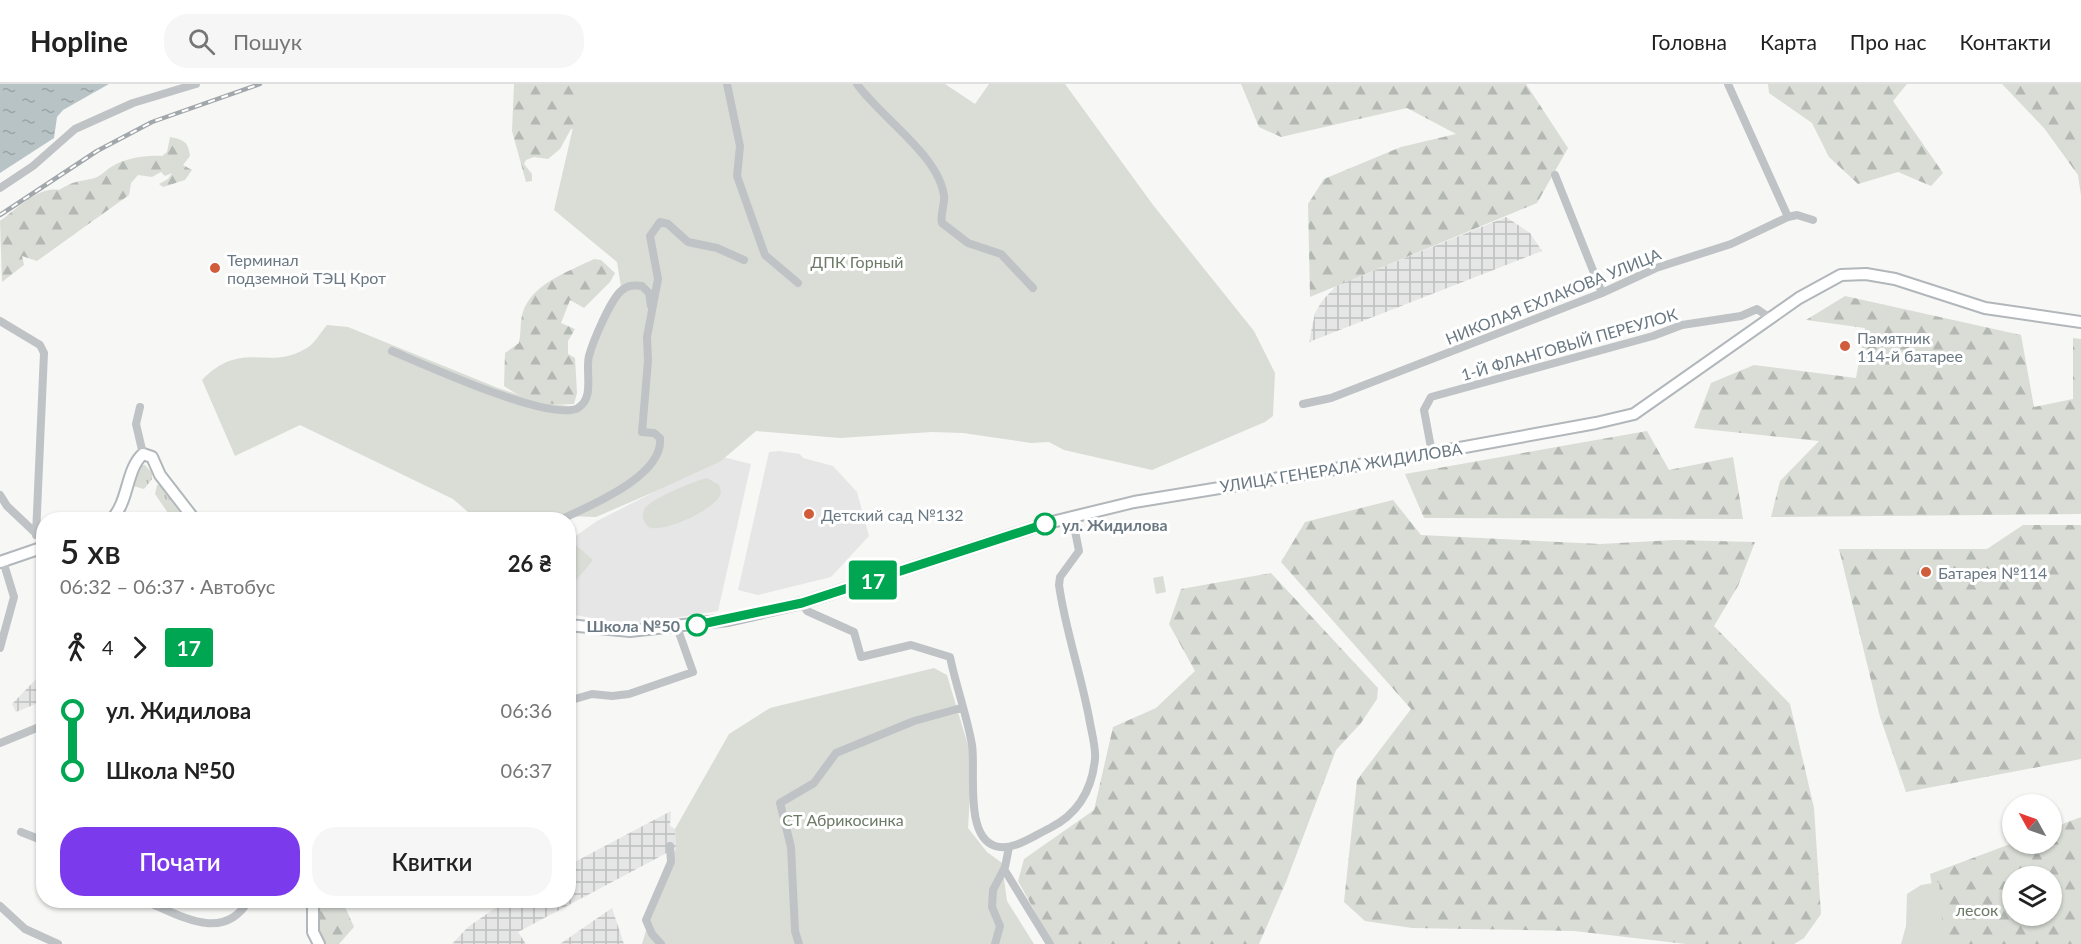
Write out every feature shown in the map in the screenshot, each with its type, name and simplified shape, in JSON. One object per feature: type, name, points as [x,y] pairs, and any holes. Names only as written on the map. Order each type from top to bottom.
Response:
[{"type":"main road","name":"УЛИЦА ГЕНЕРАЛА ЖИДИЛОВА","points":[[576,626],[630,631],[728,620],[802,603],[1072,516],[1146,500],[1432,453],[1634,414],[1708,364],[1770,318],[1841,275],[1866,274],[1895,279],[1985,308],[2081,322]]},
{"type":"main road","points":[[118,512],[135,464],[143,454],[152,457],[160,475],[189,512]]},
{"type":"main road","points":[[1,562],[36,550]]},
{"type":"main road","points":[[312,908],[313,932],[319,944]]},
{"type":"street","points":[[0,188],[33,166],[75,129],[133,103],[196,84]]},
{"type":"street","points":[[727,84],[740,146],[737,176],[765,255],[798,283]]},
{"type":"street","points":[[857,84],[878,111],[922,153],[933,169],[945,197],[940,214],[942,223],[968,243],[1001,254],[1033,288]]},
{"type":"street","points":[[1728,84],[1788,217],[1797,215],[1812,220]]},
{"type":"street","points":[[1555,175],[1602,293]]},
{"type":"street","name":"НИКОЛАЯ ЕХЛАКОВА УЛИЦА","points":[[1303,404],[1331,398],[1602,293],[1656,268],[1731,244],[1788,217]]},
{"type":"street","points":[[575,512],[635,480],[652,461],[661,445],[660,438],[654,433],[642,432],[648,361],[647,336],[658,279],[650,236],[660,222],[668,224],[688,242],[717,248],[744,260]]},
{"type":"street","points":[[392,351],[510,399],[549,409],[570,410],[584,402],[587,394],[589,356],[608,310],[621,291],[631,285],[642,286],[649,293],[652,311]]},
{"type":"street","name":"1-Й ФЛАНГОВЫЙ ПЕРЕУЛОК","points":[[1432,453],[1425,410],[1431,397],[1653,336],[1682,325],[1741,316],[1757,309],[1770,318]]},
{"type":"street","points":[[0,321],[40,345],[44,353],[37,512]]},
{"type":"street","points":[[140,407],[136,424],[143,454]]},
{"type":"street","points":[[0,495],[4,507],[36,535]]},
{"type":"street","points":[[802,603],[807,611],[854,632],[861,657],[911,645],[950,657],[961,708],[972,744],[972,790],[980,831],[986,841],[996,847],[1009,847],[1061,822],[1078,806],[1089,787],[1095,757],[1083,679],[1059,585],[1060,577],[1079,551],[1072,516]]},
{"type":"street","points":[[0,648],[14,597],[1,562]]},
{"type":"street","points":[[576,699],[592,694],[612,696],[629,694],[693,672],[677,627]]},
{"type":"street","points":[[799,944],[795,931],[791,847],[780,802],[814,783],[836,753],[914,721],[961,708]]},
{"type":"street","points":[[0,743],[36,728]]},
{"type":"street","points":[[21,832],[36,838]]},
{"type":"street","points":[[661,944],[652,934],[646,920],[671,862],[670,846]]},
{"type":"street","points":[[995,944],[1000,926],[992,907],[993,890],[1004,869],[1009,847]]},
{"type":"street","points":[[1004,869],[1050,944]]},
{"type":"street","points":[[0,906],[25,929],[58,944]]},
{"type":"street","points":[[163,908],[199,922],[216,924],[236,918],[243,908]]},
{"type":"shaded area","points":[[1506,217],[1530,233],[1542,251],[1309,342],[1315,313],[1322,301],[1336,286]]},
{"type":"shaded area","name":"Детский сад №132","points":[[769,452],[800,454],[803,458],[833,466],[857,492],[869,536],[831,577],[758,595],[738,590]]},
{"type":"shaded area","name":"Школа №50","points":[[723,457],[751,464],[718,611],[648,622],[615,622],[576,615],[576,536],[597,521]]},
{"type":"shaded area","points":[[36,679],[36,704],[16,712],[12,704]]},
{"type":"shaded area","points":[[671,811],[670,826],[675,829],[676,848],[576,901],[576,861]]},
{"type":"shaded area","points":[[495,908],[563,908],[518,932],[526,944],[452,944],[468,927]]},
{"type":"shaded area","points":[[612,908],[624,944],[560,944]]},
{"type":"green space","points":[[514,84],[591,84],[583,128],[571,129],[560,149],[548,159],[534,157],[526,160],[524,164],[532,174],[532,181],[526,182],[512,131]]},
{"type":"green space","name":"ДПК Горный","points":[[583,84],[945,84],[975,104],[989,84],[1065,84],[1153,205],[1254,331],[1275,373],[1273,416],[1265,422],[1152,470],[1064,450],[1049,442],[1031,443],[963,433],[932,432],[840,438],[756,431],[721,461],[596,517],[576,516],[576,512],[468,512],[453,499],[300,425],[235,456],[202,380],[216,368],[230,361],[242,358],[292,355],[311,345],[327,325],[348,327],[498,388],[540,402],[576,407],[586,393],[588,355],[621,287],[617,262],[554,210]]},
{"type":"green space","points":[[1241,84],[1526,84],[1568,148],[1537,203],[1310,297],[1308,204],[1324,179],[1401,147],[1456,134],[1407,108],[1281,137],[1259,127]]},
{"type":"green space","points":[[1768,84],[1907,84],[1893,101],[1943,173],[1931,186],[1898,172],[1858,184],[1829,157],[1812,123],[1769,93]]},
{"type":"green space","points":[[2002,84],[2081,84],[2081,196],[2078,175],[2044,128]]},
{"type":"green space","points":[[170,137],[182,140],[188,147],[190,156],[183,165],[192,170],[185,180],[163,187],[159,184],[168,179],[172,173],[165,176],[161,172],[152,177],[138,175],[131,183],[129,195],[37,261],[22,256],[24,265],[2,282],[0,221],[35,195],[95,178],[109,168],[129,159],[162,156],[167,152]]},
{"type":"green space","points":[[594,259],[601,260],[615,273],[610,282],[584,308],[570,300],[561,323],[575,329],[568,341],[568,354],[575,358],[577,393],[574,404],[538,402],[521,396],[504,386],[505,353],[519,343],[522,315],[526,304],[541,287],[551,280]]},
{"type":"green space","points":[[1845,296],[2021,335],[2034,407],[2073,399],[2073,338],[2081,339],[2081,514],[1771,517],[1780,481],[1819,441],[1694,428],[1711,383],[1754,365],[1856,378],[1865,328],[1806,320]]},
{"type":"green space","points":[[1647,431],[1669,470],[1733,457],[1743,519],[1424,518],[1405,474]]},
{"type":"green space","points":[[142,465],[145,465],[152,473],[152,479],[144,489],[133,486]]},
{"type":"green space","points":[[707,478],[719,485],[721,493],[710,506],[677,524],[648,527],[644,521],[644,510],[654,501]]},
{"type":"green space","points":[[157,485],[160,485],[180,512],[167,512],[155,494]]},
{"type":"green space","points":[[1393,500],[1421,535],[1600,544],[1675,540],[1755,542],[1738,586],[1714,626],[1790,704],[1814,808],[1821,914],[1804,938],[1794,944],[1686,944],[1574,931],[1412,928],[1365,921],[1344,902],[1357,780],[1411,709],[1281,562],[1305,522]]},
{"type":"green space","points":[[2023,525],[2081,525],[2081,759],[1906,792],[1880,717],[1839,549],[1987,549]]},
{"type":"green space","points":[[576,545],[593,560],[576,581]]},
{"type":"green space","points":[[1271,573],[1378,688],[1377,699],[1361,723],[1336,750],[1286,882],[1259,944],[1053,944],[1018,881],[1024,859],[1094,810],[1113,727],[1156,708],[1195,671],[1169,624],[1181,589]]},
{"type":"green space","points":[[1163,576],[1166,592],[1156,594],[1153,578]]},
{"type":"green space","name":"СТ Абрикосинка","points":[[934,668],[947,675],[972,759],[968,828],[987,852],[1002,863],[1007,901],[1034,944],[642,944],[660,883],[676,848],[675,829],[729,734],[770,708]]},
{"type":"green space","name":"лесок","points":[[2081,817],[2081,944],[1942,944],[1930,874],[2002,847],[2002,854],[2062,854],[2062,824]]},
{"type":"green space","points":[[1939,882],[1944,944],[1901,944],[1906,926],[1907,894],[1921,885]]},
{"type":"green space","points":[[318,908],[346,908],[354,927],[339,944],[326,944],[317,917]]},
{"type":"water","points":[[0,84],[109,84],[63,110],[57,117],[54,138],[0,173]]},
{"type":"railway","points":[[0,215],[97,151],[152,122],[260,84]]},
{"type":"bus line","name":"17","points":[[697,625],[802,603],[1045,524]]},
{"type":"place","name":"Терминал подземной ТЭЦ Крот","points":[[215,268]]},
{"type":"place","name":"Памятник 114-й батарее","points":[[1845,346]]},
{"type":"place","name":"Детский сад №132","points":[[809,514]]},
{"type":"place","name":"ул. Жидилова","points":[[1045,524]]},
{"type":"place","name":"Батарея №114","points":[[1926,572]]},
{"type":"place","name":"Школа №50","points":[[697,625]]}]
